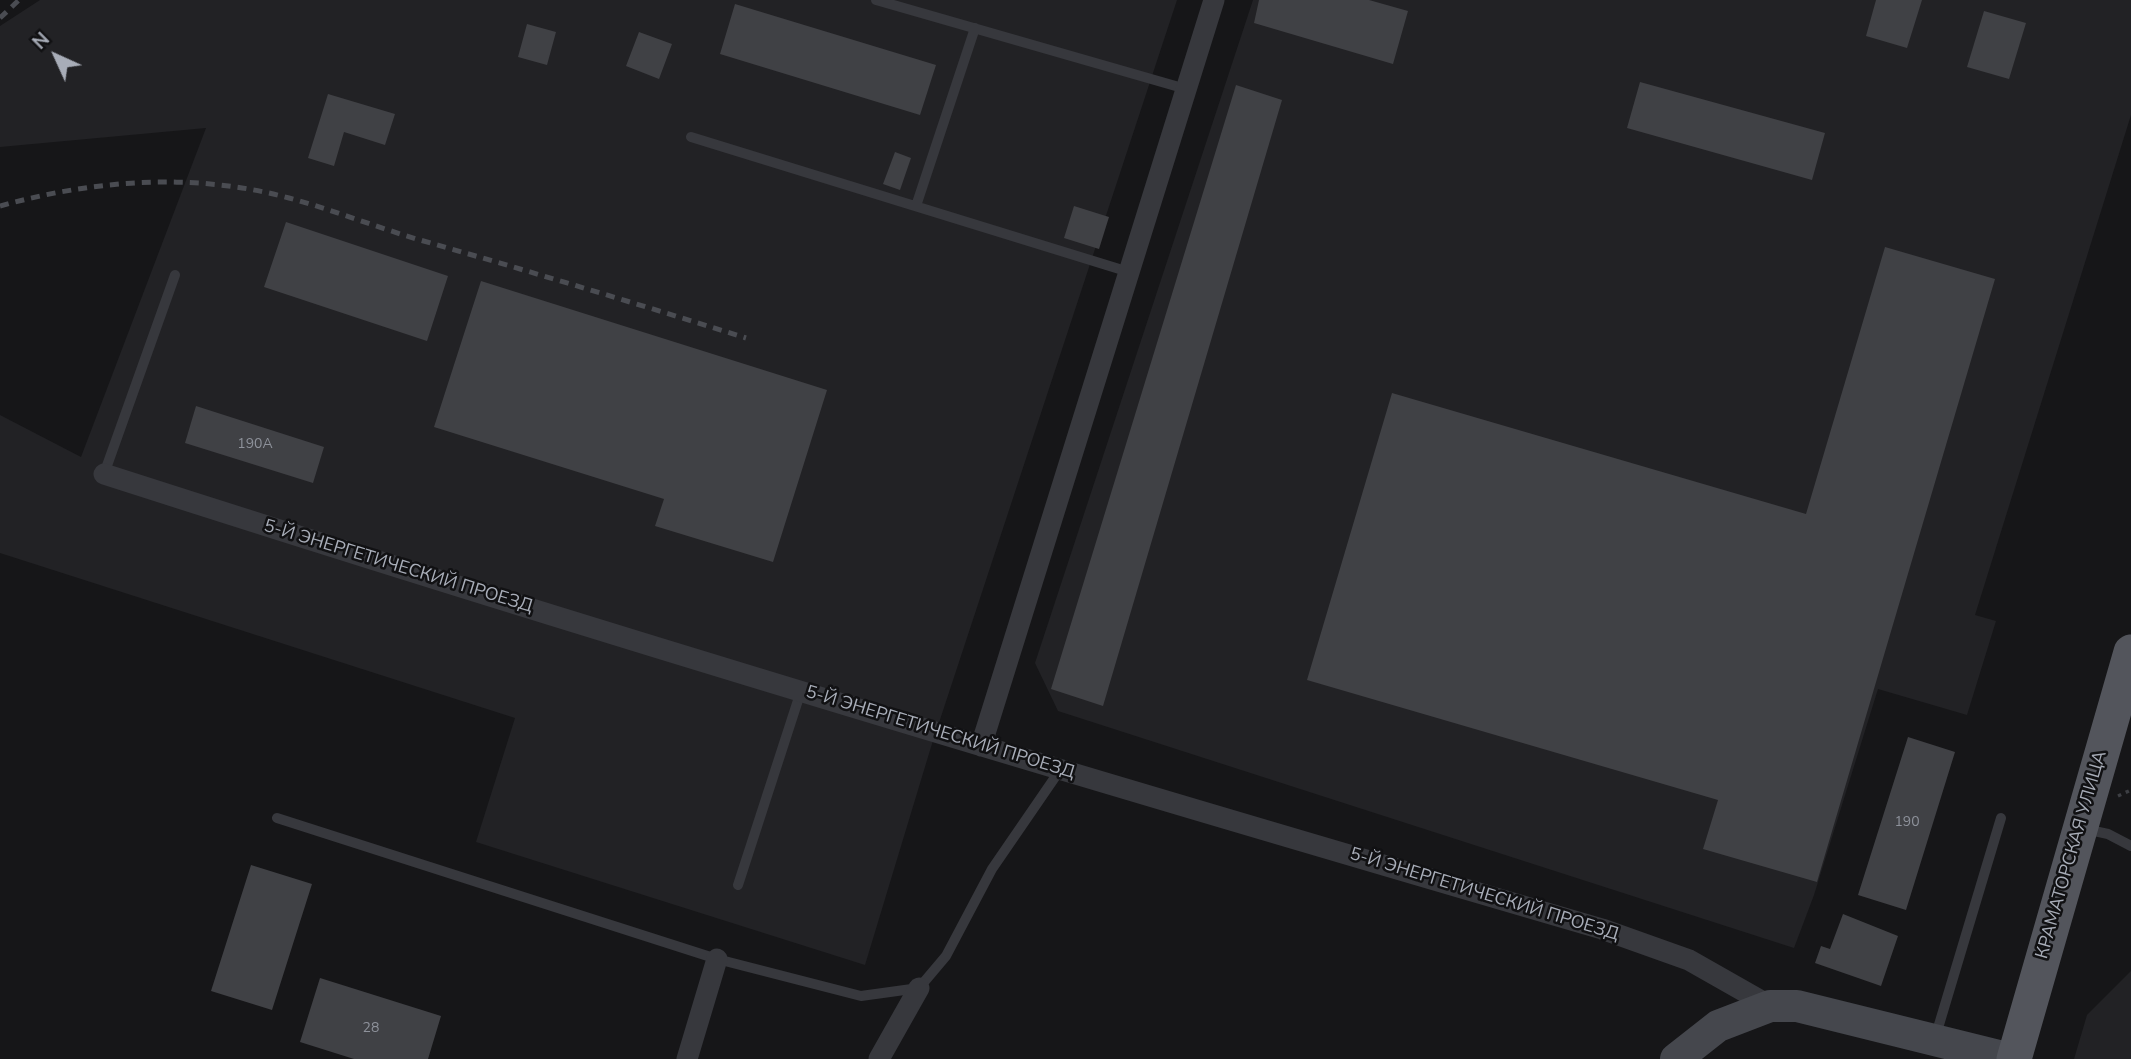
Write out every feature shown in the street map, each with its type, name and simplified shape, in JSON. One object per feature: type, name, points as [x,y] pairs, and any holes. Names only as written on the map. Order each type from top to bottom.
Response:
[{"type":"main road","name":"КРАМАТОРСКАЯ УЛИЦА","points":[[2012,1059],[2131,652]]},
{"type":"main road","points":[[1676,1059],[1718,1026],[1770,1006],[1797,1006],[2012,1059]]},
{"type":"street","points":[[981,746],[1214,0]]},
{"type":"street","name":"5-Й ЭНЕРГЕТИЧЕСКИЙ ПРОЕЗД","points":[[104,474],[429,578],[1060,770],[1602,929],[1689,960],[1770,1006]]},
{"type":"street","points":[[687,1059],[717,958]]},
{"type":"street","points":[[879,1059],[919,988]]},
{"type":"lane","points":[[876,0],[1186,89]]},
{"type":"lane","points":[[916,206],[975,28]]},
{"type":"lane","points":[[691,137],[1129,272]]},
{"type":"lane","points":[[104,474],[175,275]]},
{"type":"lane","points":[[738,885],[802,691]]},
{"type":"lane","points":[[277,818],[717,958],[861,996],[919,988],[946,956],[992,869],[1060,770]]},
{"type":"lane","points":[[1934,1041],[2001,818]]},
{"type":"lane","points":[[2080,828],[2108,834],[2131,846]]},
{"type":"shaded area","points":[[40,0],[1177,0],[931,747],[865,965],[476,842],[515,718],[0,553],[0,415],[81,457],[206,128],[0,147],[0,26]]},
{"type":"shaded area","points":[[1253,0],[2131,0],[2131,115],[1975,615],[1996,621],[1967,715],[1878,689],[1814,895],[1794,948],[1058,711],[1035,663]]},
{"type":"shaded area","points":[[2131,971],[2131,1059],[2074,1059],[2087,1015]]},
{"type":"building","points":[[1259,0],[1369,0],[1408,11],[1393,64],[1254,23]]},
{"type":"building","points":[[1876,0],[1922,0],[1907,48],[1866,36]]},
{"type":"building","points":[[735,4],[936,65],[920,115],[720,54]]},
{"type":"building","points":[[1984,11],[2026,23],[2009,79],[1967,67]]},
{"type":"building","points":[[527,24],[556,32],[547,65],[518,57]]},
{"type":"building","points":[[639,32],[672,44],[659,79],[626,66]]},
{"type":"building","points":[[1640,82],[1825,133],[1812,180],[1627,128]]},
{"type":"building","points":[[1236,85],[1282,100],[1103,706],[1051,689]]},
{"type":"building","points":[[328,94],[395,114],[385,145],[344,132],[334,166],[308,158]]},
{"type":"building","points":[[895,152],[911,158],[900,190],[883,184]]},
{"type":"building","points":[[1074,206],[1109,217],[1099,249],[1064,238]]},
{"type":"building","points":[[286,222],[448,276],[427,341],[264,287]]},
{"type":"building","points":[[1885,247],[1995,279],[1817,882],[1703,849],[1718,800],[1307,680],[1392,393],[1806,514]]},
{"type":"building","points":[[481,281],[827,390],[773,562],[655,526],[664,499],[434,427]]},
{"type":"building","points":[[196,406],[324,447],[313,483],[185,443]]},
{"type":"building","points":[[1908,737],[1955,752],[1906,910],[1858,895]]},
{"type":"building","points":[[251,865],[312,884],[272,1010],[211,991]]},
{"type":"building","points":[[1843,914],[1898,936],[1881,986],[1815,963],[1821,946],[1830,949]]},
{"type":"building","points":[[320,978],[441,1016],[428,1059],[354,1059],[300,1042]]},
{"type":"railway","points":[[0,18],[19,0]]},
{"type":"railway","points":[[0,206],[71,190],[144,182],[180,182],[253,190],[289,198],[746,338]]}]
